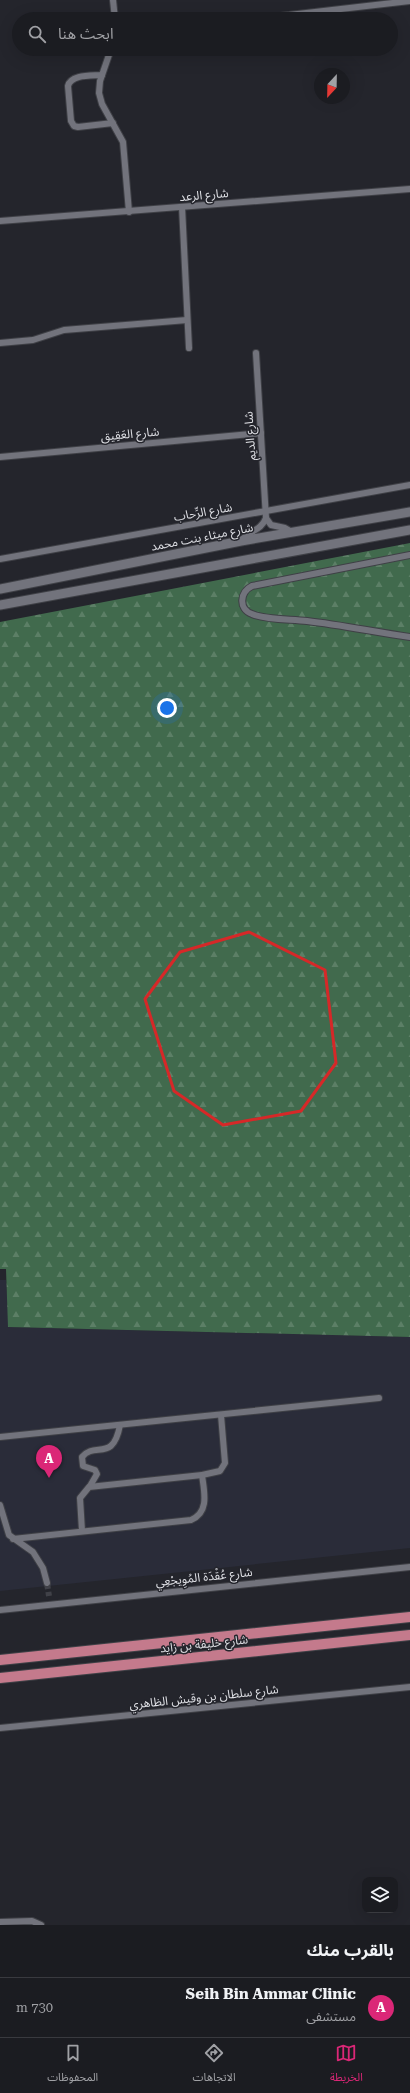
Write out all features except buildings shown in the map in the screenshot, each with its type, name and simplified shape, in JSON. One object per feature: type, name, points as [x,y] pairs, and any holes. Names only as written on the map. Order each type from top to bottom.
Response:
[{"type":"highway","name":"شارع خليفة بن زايد","points":[[0,1660],[410,1617]]},
{"type":"highway","name":"شارع خليفة بن زايد","points":[[0,1678],[410,1635]]},
{"type":"main road","name":"شارع ميثاء بنت محمد","points":[[0,589],[241,541],[410,512]]},
{"type":"main road","points":[[0,605],[410,530]]},
{"type":"street","points":[[113,0],[114,12]]},
{"type":"street","points":[[315,12],[410,1]]},
{"type":"street","points":[[109,56],[102,75],[100,98],[123,142],[129,212]]},
{"type":"street","points":[[102,75],[74,78],[70,81],[68,86],[72,121],[74,126],[78,127],[113,123]]},
{"type":"street","name":"شارع الرعد","points":[[0,221],[182,208],[410,189]]},
{"type":"street","points":[[182,208],[189,348]]},
{"type":"street","points":[[0,342],[33,340],[64,330],[187,320]]},
{"type":"street","name":"شارع الديم","points":[[256,353],[265,515]]},
{"type":"street","name":"شارع العَقِيق","points":[[0,457],[261,434]]},
{"type":"street","name":"شارع الرِّحاب","points":[[0,559],[265,515],[410,485]]},
{"type":"street","points":[[265,515],[271,526],[285,528],[292,532]]},
{"type":"street","points":[[241,541],[246,535],[260,528],[265,515]]},
{"type":"street","points":[[410,555],[252,586],[246,589],[242,598],[245,609],[253,615],[307,621],[410,637]]},
{"type":"street","points":[[0,1437],[379,1398]]},
{"type":"street","points":[[89,1487],[202,1475],[220,1471],[225,1463],[221,1415]]},
{"type":"street","points":[[82,1531],[80,1498],[97,1474],[95,1470],[83,1466],[82,1457],[87,1452],[101,1450],[112,1445],[116,1440],[120,1425]]},
{"type":"street","points":[[13,1539],[196,1518],[200,1514],[204,1505],[202,1475]]},
{"type":"street","points":[[0,1505],[6,1530],[13,1539],[26,1546],[39,1560],[47,1584]]},
{"type":"street","name":"شارع عُقْدَة المُوِيجْعِي","points":[[0,1610],[410,1567]]},
{"type":"street","points":[[49,1596],[50,1604]]},
{"type":"street","name":"شارع سلطان بن وقيش الظاهري","points":[[0,1728],[410,1687]]},
{"type":"street","points":[[0,1922],[32,1921],[41,1925]]},
{"type":"highlighted area","points":[[249,932],[325,970],[336,1063],[301,1111],[223,1125],[174,1091],[145,999],[180,952]]},
{"type":"shaded area","points":[[0,1280],[6,1280],[9,1327],[410,1337],[410,1548],[0,1591]]},
{"type":"green space","points":[[410,543],[410,1337],[8,1327],[6,1269],[0,1269],[0,622]]},
{"type":"tunnel","points":[[47,1583],[49,1596]]},
{"type":"place","name":"Seih Bin Ammar Clinic","points":[[49,1478]]}]
